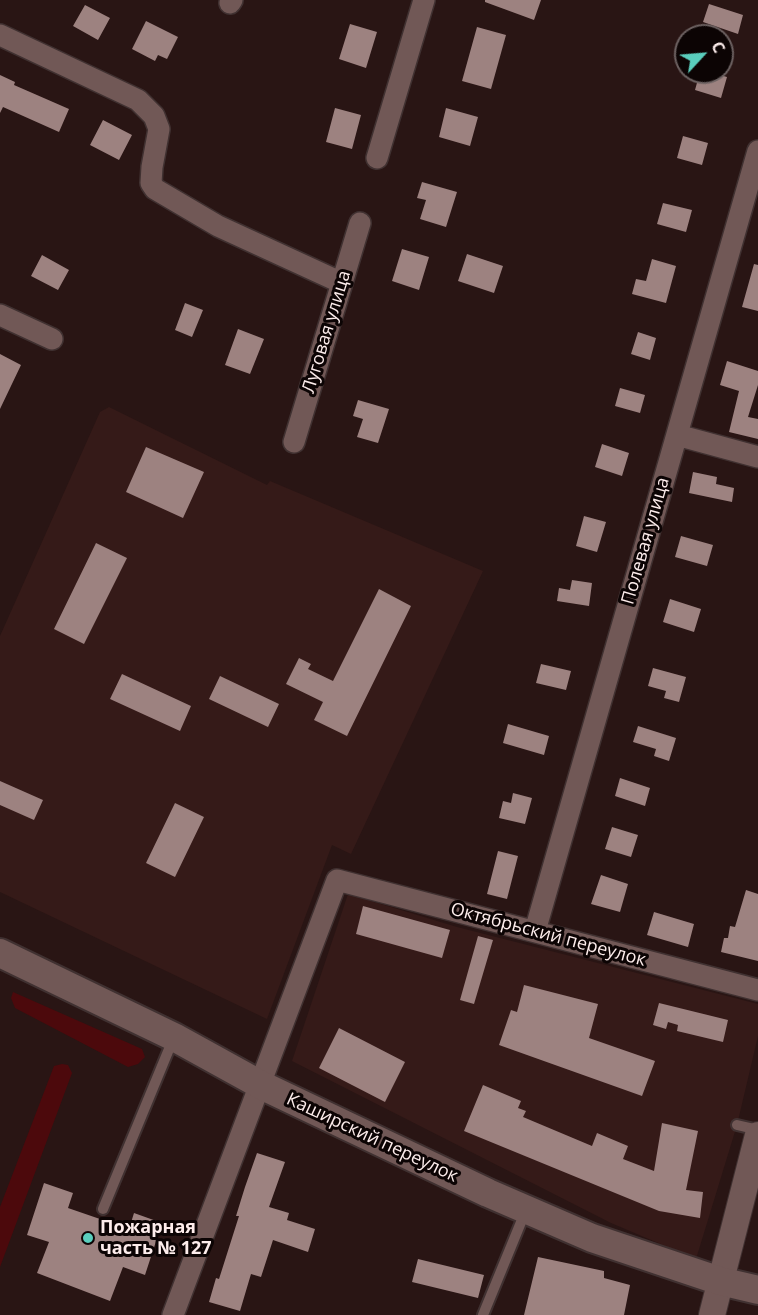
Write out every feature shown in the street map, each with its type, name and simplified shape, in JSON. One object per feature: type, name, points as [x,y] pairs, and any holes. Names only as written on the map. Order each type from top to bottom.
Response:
[{"type":"main road","name":"Каширский переулок","points":[[0,953],[174,1037],[261,1085],[526,1210],[592,1238],[720,1281],[758,1290]]},
{"type":"street","points":[[377,158],[424,0]]},
{"type":"street","points":[[0,34],[138,100],[154,116],[159,129],[152,167],[151,183],[155,189],[218,226],[342,283]]},
{"type":"street","name":"Полевая улица","points":[[535,931],[758,152]]},
{"type":"street","name":"Луговая улица","points":[[294,442],[360,223]]},
{"type":"street","points":[[0,315],[52,339]]},
{"type":"street","points":[[677,435],[758,457]]},
{"type":"street","name":"Октябрьский переулок","points":[[261,1085],[338,880],[758,990]]},
{"type":"street","points":[[173,1315],[261,1085]]},
{"type":"street","points":[[712,1315],[751,1130]]},
{"type":"lane","points":[[103,1209],[174,1037]]},
{"type":"lane","points":[[483,1315],[526,1210]]},
{"type":"shaded area","points":[[109,407],[267,485],[270,481],[483,571],[351,854],[332,845],[267,1019],[0,892],[0,636],[100,412]]},
{"type":"shaded area","points":[[348,894],[457,927],[758,1004],[758,1036],[737,1125],[696,1259],[611,1223],[292,1061]]},
{"type":"shaded area","points":[[13,992],[142,1049],[145,1057],[138,1064],[128,1067],[15,1008],[11,998]]},
{"type":"shaded area","points":[[68,1065],[72,1073],[0,1267],[0,1207],[54,1066]]},
{"type":"building","points":[[485,0],[541,0],[534,20],[485,2]]},
{"type":"building","points":[[709,4],[743,15],[738,34],[734,33],[734,24],[703,22]]},
{"type":"building","points":[[85,5],[110,18],[98,40],[73,26]]},
{"type":"building","points":[[146,21],[178,37],[167,59],[158,55],[155,61],[132,49]]},
{"type":"building","points":[[350,24],[377,32],[366,68],[339,59]]},
{"type":"building","points":[[477,27],[506,35],[491,89],[462,81]]},
{"type":"building","points":[[0,75],[15,82],[14,85],[69,109],[59,132],[3,107],[0,113]]},
{"type":"building","points":[[697,84],[725,84],[721,98],[695,90]]},
{"type":"building","points":[[335,108],[361,115],[352,149],[326,142]]},
{"type":"building","points":[[446,108],[478,117],[470,146],[439,137]]},
{"type":"building","points":[[103,120],[132,135],[119,160],[90,145]]},
{"type":"building","points":[[683,136],[708,143],[702,165],[677,158]]},
{"type":"building","points":[[422,182],[457,192],[446,227],[420,219],[426,200],[417,198]]},
{"type":"building","points":[[663,203],[692,210],[686,232],[657,224]]},
{"type":"building","points":[[402,249],[429,257],[419,290],[392,281]]},
{"type":"building","points":[[467,254],[503,266],[494,293],[458,281]]},
{"type":"building","points":[[42,255],[69,270],[58,290],[31,276]]},
{"type":"building","points":[[652,259],[676,266],[666,303],[632,294],[636,279],[646,281]]},
{"type":"building","points":[[754,264],[758,265],[758,311],[742,307]]},
{"type":"building","points":[[185,303],[203,310],[192,337],[175,330]]},
{"type":"building","points":[[238,329],[264,339],[250,374],[225,365]]},
{"type":"building","points":[[638,332],[656,338],[650,360],[631,354]]},
{"type":"building","points":[[0,354],[21,365],[0,409]]},
{"type":"building","points":[[727,361],[758,371],[758,385],[748,417],[758,419],[758,439],[729,432],[739,391],[720,385]]},
{"type":"building","points":[[620,388],[645,395],[640,413],[615,406]]},
{"type":"building","points":[[358,400],[389,409],[378,443],[357,437],[363,419],[353,416]]},
{"type":"building","points":[[602,444],[629,453],[622,476],[595,467]]},
{"type":"building","points":[[146,447],[204,472],[183,518],[126,492]]},
{"type":"building","points":[[693,472],[717,477],[716,484],[734,488],[732,502],[689,493]]},
{"type":"building","points":[[584,516],[606,522],[597,552],[576,546]]},
{"type":"building","points":[[681,536],[713,545],[707,566],[675,557]]},
{"type":"building","points":[[96,543],[127,558],[84,644],[54,629]]},
{"type":"building","points":[[572,580],[592,583],[589,606],[557,601],[559,588],[570,590]]},
{"type":"building","points":[[379,589],[411,606],[347,736],[314,720],[323,702],[286,684],[299,658],[311,664],[308,669],[333,681]]},
{"type":"building","points":[[670,599],[701,609],[694,632],[663,622]]},
{"type":"building","points":[[541,664],[571,671],[566,690],[536,683]]},
{"type":"building","points":[[653,668],[686,677],[679,702],[664,698],[666,691],[648,686]]},
{"type":"building","points":[[122,674],[191,706],[180,731],[110,699]]},
{"type":"building","points":[[220,676],[279,704],[268,727],[209,699]]},
{"type":"building","points":[[508,724],[549,736],[544,755],[503,743]]},
{"type":"building","points":[[638,726],[676,738],[669,761],[654,756],[656,749],[633,742]]},
{"type":"building","points":[[620,778],[650,788],[645,806],[615,796]]},
{"type":"building","points":[[0,781],[43,800],[34,820],[0,805]]},
{"type":"building","points":[[513,793],[532,798],[525,824],[499,818],[503,801],[511,803]]},
{"type":"building","points":[[175,803],[204,817],[175,877],[146,863]]},
{"type":"building","points":[[612,827],[638,835],[631,857],[605,849]]},
{"type":"building","points":[[498,851],[518,856],[507,899],[487,894]]},
{"type":"building","points":[[601,875],[628,884],[620,912],[591,904]]},
{"type":"building","points":[[746,890],[758,894],[758,961],[721,952],[724,938],[728,938],[730,926],[735,927]]},
{"type":"building","points":[[363,906],[450,930],[442,958],[356,934]]},
{"type":"building","points":[[654,912],[694,924],[688,947],[647,935]]},
{"type":"building","points":[[478,936],[493,940],[474,1004],[460,1000]]},
{"type":"building","points":[[524,985],[598,1004],[589,1038],[655,1061],[642,1096],[499,1045],[511,1010],[517,1012]]},
{"type":"building","points":[[659,1003],[728,1020],[723,1042],[677,1031],[678,1025],[668,1022],[666,1029],[653,1025]]},
{"type":"building","points":[[339,1028],[405,1062],[385,1102],[319,1068]]},
{"type":"building","points":[[483,1085],[521,1101],[518,1108],[526,1111],[523,1117],[592,1146],[597,1133],[628,1146],[623,1159],[654,1171],[662,1123],[698,1131],[686,1190],[703,1192],[700,1218],[659,1211],[464,1131]]},
{"type":"building","points":[[257,1153],[285,1162],[269,1207],[289,1213],[287,1220],[315,1229],[308,1252],[273,1240],[261,1277],[251,1274],[240,1311],[209,1302],[216,1278],[219,1279],[239,1216],[236,1216]]},
{"type":"building","points":[[44,1183],[73,1193],[68,1208],[129,1229],[134,1213],[162,1223],[145,1275],[123,1267],[110,1301],[37,1273],[49,1242],[27,1235]]},
{"type":"building","points":[[538,1257],[604,1271],[604,1278],[630,1285],[624,1315],[524,1315]]},
{"type":"building","points":[[418,1259],[484,1275],[478,1298],[412,1282]]},
{"type":"place","name":"Пожарная часть № 127","points":[[88,1238]]}]
